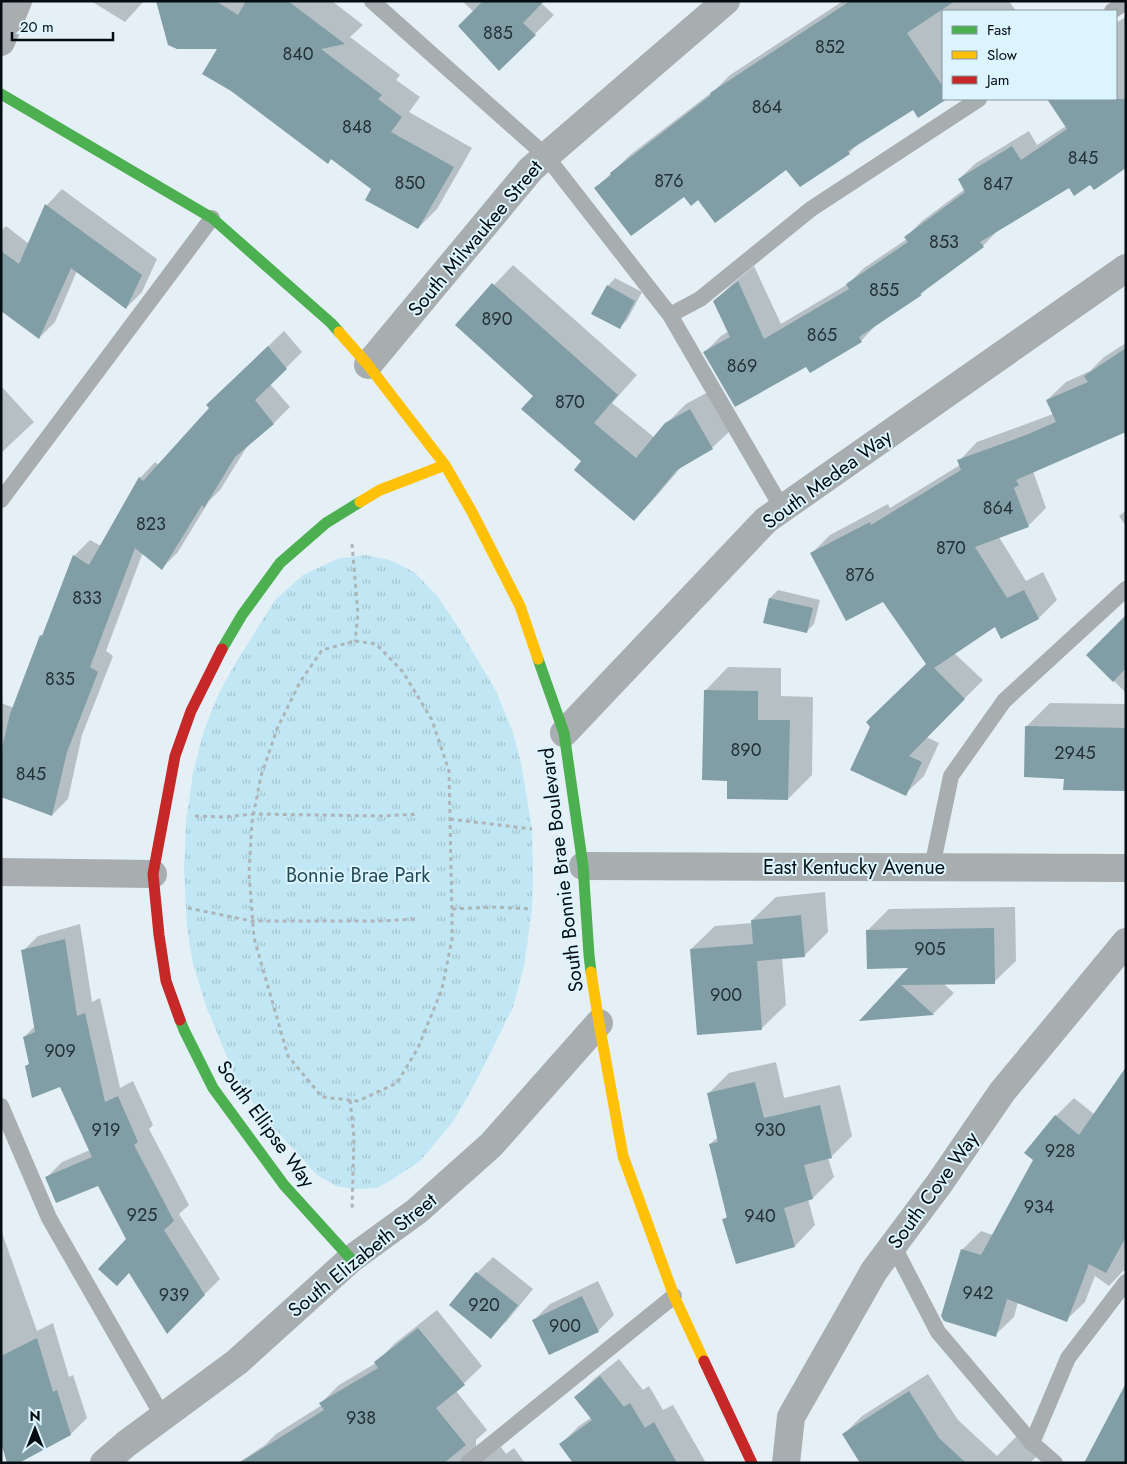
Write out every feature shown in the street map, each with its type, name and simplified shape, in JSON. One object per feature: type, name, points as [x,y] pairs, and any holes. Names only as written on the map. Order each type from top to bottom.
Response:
[{"type":"street","points":[[1,42],[18,1]]},
{"type":"street","name":"South Milwaukee Street","points":[[368,365],[531,169],[726,1]]},
{"type":"street","name":"South Bonnie Brae Boulevard","points":[[1,94],[212,218],[331,324],[368,365],[446,465],[472,512],[520,606],[564,733],[583,866],[589,955],[623,1156],[674,1296],[752,1463]]},
{"type":"street","name":"South Medea Way","points":[[564,733],[766,520],[1126,268]]},
{"type":"street","name":"South Ellipse Way","points":[[351,1259],[284,1185],[213,1088],[184,1030],[166,981],[153,874],[175,756],[190,711],[242,615],[280,563],[326,523],[380,490],[446,465]]},
{"type":"street","name":"East Kentucky Avenue","points":[[583,866],[1126,868]]},
{"type":"street","points":[[1,872],[153,874]]},
{"type":"street","name":"South Cove Way","points":[[786,1463],[790,1417],[874,1271],[939,1184],[1002,1092],[1126,942]]},
{"type":"street","name":"South Elizabeth Street","points":[[104,1463],[237,1362],[351,1259],[417,1211],[491,1145],[599,1023]]},
{"type":"lane","points":[[372,1],[546,156],[670,315],[782,508]]},
{"type":"lane","points":[[1114,10],[1126,2]]},
{"type":"lane","points":[[670,315],[700,299],[811,209],[977,100]]},
{"type":"lane","points":[[1,500],[212,218]]},
{"type":"lane","points":[[932,867],[951,776],[1004,701],[1126,590]]},
{"type":"lane","points":[[1,1106],[49,1218],[163,1417]]},
{"type":"lane","points":[[893,1245],[938,1332],[1032,1443],[1056,1463]]},
{"type":"lane","points":[[1032,1443],[1068,1358],[1126,1282]]},
{"type":"lane","points":[[468,1463],[674,1296]]},
{"type":"path","points":[[347,510],[354,557],[358,614],[355,641]]},
{"type":"path","points":[[355,641],[376,644],[403,672],[432,720],[448,771],[452,908],[452,939],[442,989],[418,1048],[397,1083],[358,1101],[322,1097],[288,1056],[254,938],[249,873],[253,814],[261,776],[277,729],[300,682],[322,650],[355,641]]},
{"type":"path","points":[[164,815],[224,817],[253,814],[373,816],[418,814]]},
{"type":"path","points":[[450,819],[532,829]]},
{"type":"path","points":[[156,901],[252,921],[381,921],[416,919]]},
{"type":"path","points":[[452,908],[493,907],[532,909]]},
{"type":"path","points":[[350,1100],[354,1137],[351,1259]]},
{"type":"green space","name":"Bonnie Brae Park","points":[[365,555],[390,560],[414,572],[438,597],[496,691],[513,733],[521,763],[532,829],[533,878],[532,909],[524,966],[513,1007],[468,1096],[452,1123],[420,1161],[377,1188],[355,1189],[336,1186],[317,1175],[263,1116],[237,1081],[206,1006],[193,964],[187,927],[184,872],[186,822],[193,773],[204,730],[219,693],[235,664],[275,600],[303,575],[337,559]]},
{"type":"building","points":[[156,1],[216,1],[238,15],[246,1],[288,1],[345,44],[321,49],[382,95],[378,99],[402,117],[391,132],[454,167],[418,229],[365,200],[371,189],[331,159],[328,164],[231,91],[202,74],[217,49],[177,49],[168,45]]},
{"type":"building","points":[[483,1],[544,1],[523,23],[536,35],[499,71],[458,26]]},
{"type":"building","points":[[850,1],[955,1],[907,33],[942,86],[942,100],[945,100],[918,118],[913,110],[848,151],[850,154],[800,187],[786,170],[715,223],[698,200],[691,206],[684,197],[631,236],[594,188],[611,175],[610,173],[711,95],[710,93]]},
{"type":"building","points":[[1126,99],[1126,168],[1094,190],[1090,185],[1074,196],[1069,188],[980,242],[984,247],[920,294],[922,295],[859,337],[862,342],[810,373],[806,367],[735,407],[703,352],[730,337],[713,301],[738,281],[764,339],[849,289],[846,284],[908,242],[904,237],[965,192],[958,179],[1012,146],[1021,160],[1067,129],[1048,100]]},
{"type":"building","points":[[45,204],[142,275],[126,309],[71,268],[39,339],[1,311],[1,251],[19,264]]},
{"type":"building","points":[[492,283],[618,395],[594,423],[636,458],[665,423],[690,409],[713,449],[677,470],[634,521],[574,470],[581,461],[521,409],[533,396],[455,325]]},
{"type":"building","points":[[607,285],[635,301],[620,329],[591,314]]},
{"type":"building","points":[[268,346],[287,369],[255,400],[274,424],[235,457],[204,508],[202,505],[162,570],[135,548],[90,667],[98,672],[67,752],[52,816],[1,797],[1,752],[10,714],[73,555],[89,565],[139,477],[143,481],[209,408],[206,405]]},
{"type":"building","points":[[1126,348],[1126,432],[1016,480],[1019,485],[1014,488],[1029,527],[975,547],[1007,598],[1024,590],[1039,619],[1001,639],[995,627],[934,668],[965,699],[909,756],[922,762],[906,796],[850,770],[870,727],[866,722],[926,664],[883,602],[846,621],[810,553],[870,522],[871,525],[961,470],[957,460],[1056,422],[1046,400],[1088,382],[1084,376]]},
{"type":"building","points":[[769,598],[813,608],[807,633],[763,623]]},
{"type":"building","points":[[1126,615],[1126,668],[1113,682],[1086,655]]},
{"type":"building","points":[[704,690],[758,691],[758,720],[790,720],[788,800],[727,799],[727,781],[702,780]]},
{"type":"building","points":[[1025,726],[1126,728],[1126,791],[1063,790],[1064,779],[1024,777]]},
{"type":"building","points":[[801,915],[805,957],[757,961],[762,1030],[697,1035],[690,949],[753,944],[751,920]]},
{"type":"building","points":[[994,928],[995,984],[901,985],[934,1015],[859,1021],[908,968],[867,969],[866,930]]},
{"type":"building","points":[[65,939],[77,1016],[85,1013],[105,1102],[118,1096],[138,1142],[134,1145],[174,1221],[164,1230],[205,1295],[167,1334],[129,1273],[117,1286],[98,1269],[126,1239],[98,1186],[56,1203],[45,1177],[92,1157],[60,1087],[32,1098],[25,1066],[29,1064],[23,1037],[35,1032],[21,950]]},
{"type":"building","points":[[1126,1067],[1126,1237],[1106,1273],[1089,1264],[1067,1322],[1007,1299],[996,1337],[944,1321],[941,1316],[961,1249],[981,1255],[1033,1160],[1024,1153],[1055,1115],[1079,1135]]},
{"type":"building","points":[[755,1082],[764,1118],[820,1105],[832,1158],[804,1165],[813,1199],[784,1208],[795,1247],[736,1264],[722,1219],[727,1218],[709,1144],[718,1142],[707,1093]]},
{"type":"building","points":[[476,1272],[518,1305],[491,1339],[449,1305]]},
{"type":"building","points":[[582,1296],[599,1332],[549,1355],[532,1320]]},
{"type":"building","points":[[418,1328],[465,1385],[436,1408],[466,1445],[444,1463],[239,1463],[324,1410],[319,1403],[378,1368],[374,1362]]},
{"type":"building","points":[[37,1338],[53,1392],[57,1390],[71,1435],[19,1463],[7,1463],[1,1443],[1,1356]]},
{"type":"building","points":[[600,1376],[624,1407],[630,1403],[645,1428],[654,1422],[677,1463],[573,1463],[559,1444],[592,1420],[574,1397]]},
{"type":"building","points":[[1126,1383],[1126,1463],[1084,1463]]},
{"type":"building","points":[[909,1391],[939,1438],[966,1463],[860,1463],[842,1434]]},
{"type":"traffic: fast","points":[[1,94],[212,218],[339,332]]},
{"type":"traffic: fast","points":[[222,649],[242,615],[280,563],[326,523],[360,502]]},
{"type":"traffic: fast","points":[[538,659],[564,733],[583,866],[591,972]]},
{"type":"traffic: fast","points":[[180,1020],[213,1088],[284,1185],[351,1259]]},
{"type":"traffic: slow","points":[[339,332],[368,365],[445,465],[472,512],[520,606],[538,659]]},
{"type":"traffic: slow","points":[[360,502],[380,490],[445,465]]},
{"type":"traffic: slow","points":[[591,972],[623,1156],[674,1296],[704,1361]]},
{"type":"traffic: jam","points":[[180,1020],[166,981],[153,874],[175,756],[191,711],[222,649]]},
{"type":"traffic: jam","points":[[704,1361],[752,1463]]}]
